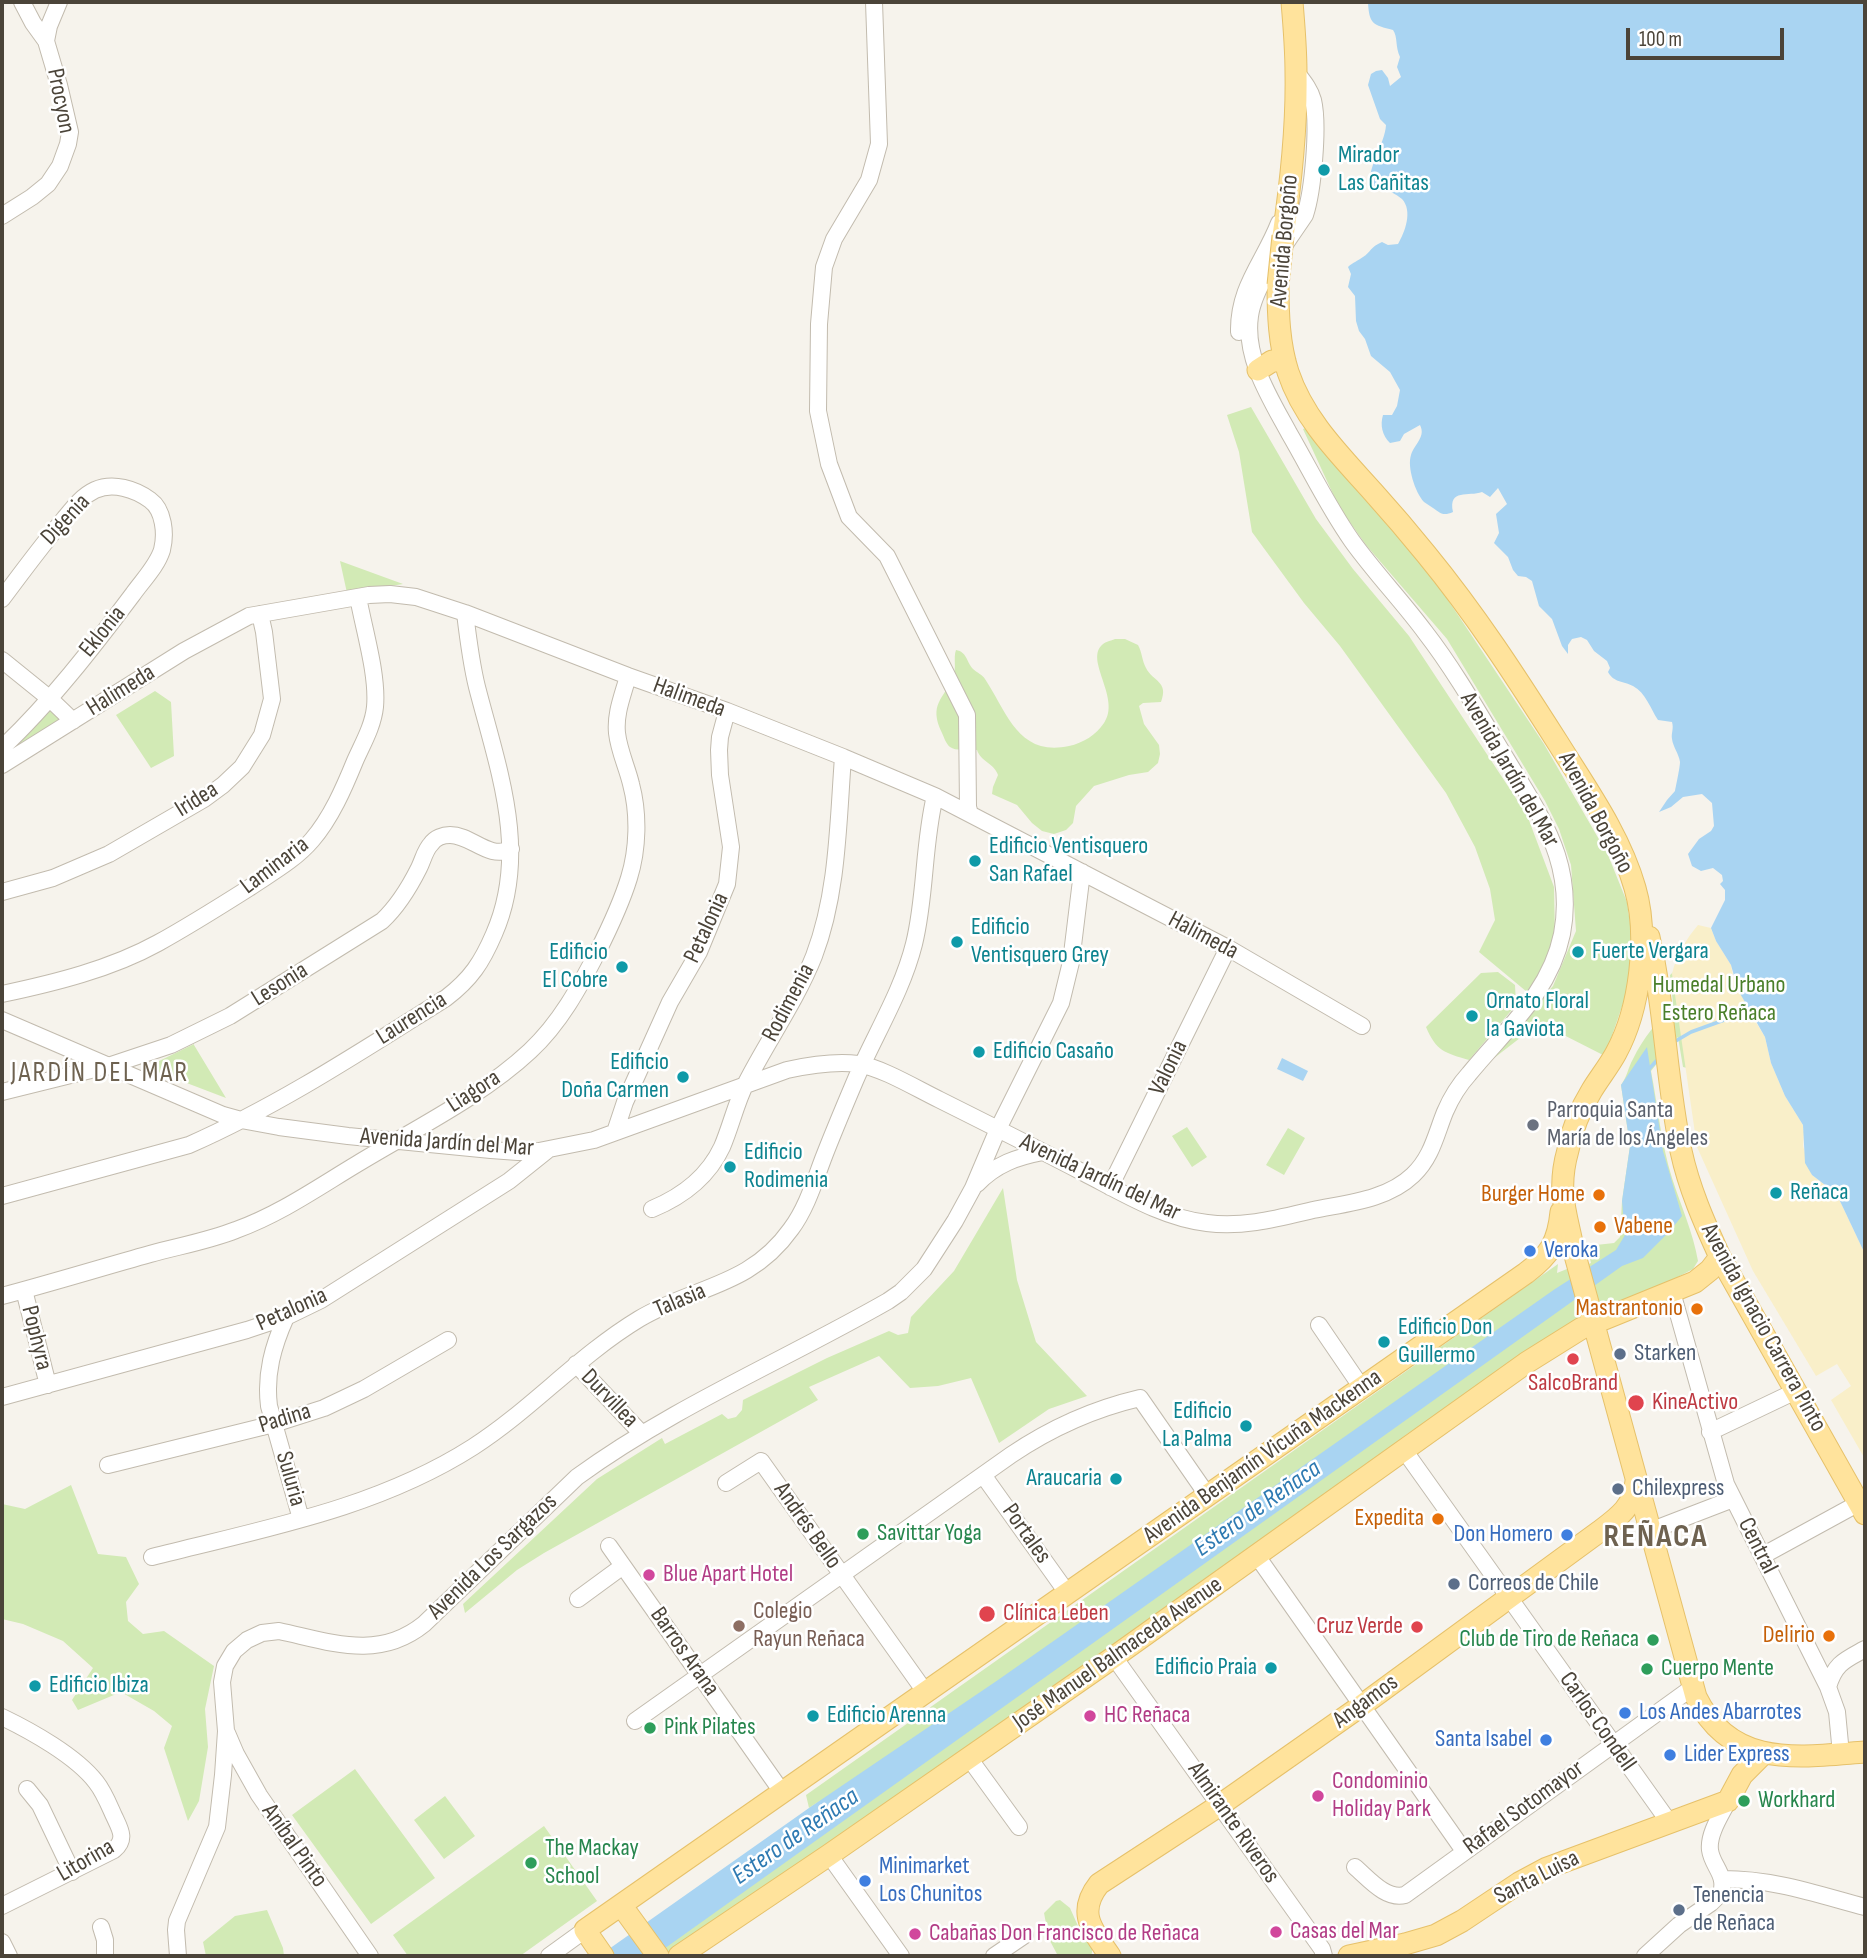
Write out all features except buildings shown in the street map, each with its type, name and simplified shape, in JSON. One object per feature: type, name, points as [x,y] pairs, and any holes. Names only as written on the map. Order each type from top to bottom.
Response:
[{"type":"main road","name":"Avenida Borgoño","points":[[1292,2],[1296,72],[1293,155],[1278,285],[1279,323],[1285,361],[1304,406],[1323,436],[1423,550],[1495,645],[1591,794],[1615,839],[1635,888],[1641,952],[1634,1010],[1617,1052],[1593,1088],[1579,1117],[1568,1150],[1563,1196],[1573,1248],[1693,1687],[1706,1715],[1719,1730],[1745,1747],[1782,1756],[1865,1752]]},
{"type":"main road","points":[[1258,370],[1272,361],[1285,361]]},
{"type":"main road","name":"Avenida Ignacio Carrera Pinto","points":[[1635,888],[1654,959],[1668,1077],[1681,1152],[1703,1220],[1720,1257],[1862,1508]]},
{"type":"main road","points":[[1634,1010],[1651,1012],[1658,1017],[1662,1025]]},
{"type":"main road","name":"Avenida Benjamín Vicuña Mackenna","points":[[782,1792],[1538,1264],[1556,1241],[1563,1196]]},
{"type":"main road","name":"José Manuel Balmaceda Avenue","points":[[685,1955],[1257,1556],[1552,1346],[1592,1314],[1672,1292],[1702,1277],[1720,1257]]},
{"type":"main road","name":"Angamos","points":[[1110,1956],[1094,1932],[1087,1914],[1090,1897],[1099,1884],[1220,1805],[1361,1706],[1620,1516],[1633,1499],[1636,1479]]},
{"type":"main road","points":[[1728,1801],[1742,1775],[1765,1753]]},
{"type":"main road","points":[[595,1945],[627,1914],[782,1792]]},
{"type":"main road","name":"Santa Luisa","points":[[1349,1956],[1436,1935],[1547,1868],[1728,1801]]},
{"type":"main road","points":[[627,1914],[658,1956]]},
{"type":"street","points":[[22,2],[47,41]]},
{"type":"street","name":"Procyon","points":[[2,216],[48,184],[60,166],[68,144],[70,132],[47,41],[59,2]]},
{"type":"street","points":[[874,2],[878,144],[869,180],[834,239],[824,267],[819,324],[818,411],[829,464],[849,517],[887,556],[967,715],[970,814]]},
{"type":"street","name":"Avenida Jardín del Mar","points":[[1268,396],[1249,337],[1249,321],[1252,304],[1259,289],[1306,215],[1309,204],[1314,110],[1311,93],[1296,72]]},
{"type":"street","name":"Avenida Jardín del Mar","points":[[2,1020],[223,1115],[348,1136],[518,1152],[549,1149],[587,1142],[772,1075],[803,1067],[862,1065],[901,1080],[1110,1187],[1177,1217],[1226,1225],[1266,1221],[1361,1200],[1398,1186],[1415,1174],[1427,1158],[1450,1102],[1463,1080],[1538,993],[1553,965],[1562,935],[1564,886],[1557,855],[1544,825],[1496,743],[1443,657],[1345,531],[1268,396],[1251,373],[1243,355],[1239,332],[1240,309],[1246,286],[1273,239],[1288,202]]},
{"type":"street","name":"Digenia","points":[[2,599],[47,539],[86,495],[99,489],[120,487],[151,501]]},
{"type":"street","name":"Eklonia","points":[[2,748],[49,698],[124,607],[156,563],[162,548],[163,532],[160,516],[151,501]]},
{"type":"street","name":"Halimeda","points":[[2,765],[184,651],[236,622],[260,614],[358,597],[403,595],[428,600],[465,613],[727,711],[935,796],[1228,948],[1362,1026]]},
{"type":"street","name":"Laminaria","points":[[2,994],[106,966],[156,944],[279,868],[310,842],[327,820],[349,777],[367,737],[374,711],[375,685],[358,597]]},
{"type":"street","name":"Laurencia","points":[[2,1196],[189,1145],[241,1120],[315,1079],[438,1003],[463,984],[483,960],[499,922],[509,887],[512,849],[497,760],[476,685],[465,613]]},
{"type":"street","name":"Iridea","points":[[2,892],[53,878],[109,854],[204,799],[233,776],[250,757],[262,735],[272,699],[260,614]]},
{"type":"street","points":[[2,660],[73,720]]},
{"type":"street","name":"Liagora","points":[[2,1296],[236,1231],[296,1202],[399,1140],[500,1076],[531,1050],[554,1025],[572,999],[617,913],[630,876],[636,820],[632,786],[617,732],[619,710],[628,676]]},
{"type":"street","name":"Petalonia","points":[[615,1132],[625,1102],[670,1002],[699,952],[727,884],[732,847],[719,762],[720,737],[727,711]]},
{"type":"street","name":"Rodimenia","points":[[652,1209],[686,1190],[711,1165],[722,1146],[744,1086],[814,956],[832,884],[843,757]]},
{"type":"street","name":"Talasia","points":[[152,1557],[301,1519],[399,1487],[452,1460],[516,1416],[608,1339],[647,1314],[738,1276],[775,1249],[800,1216],[862,1065],[907,970],[924,888],[930,818],[935,796]]},
{"type":"street","name":"Lesonia","points":[[2,1092],[145,1056],[230,1016],[382,921],[399,903],[429,845],[437,838],[451,835],[496,852],[512,849]]},
{"type":"street","name":"Avenida Los Sargazos","points":[[178,1956],[177,1921],[216,1827],[226,1731],[223,1674],[229,1658],[240,1645],[262,1633],[279,1631],[368,1647],[408,1636],[424,1624],[577,1477],[642,1434],[858,1318],[901,1292],[913,1281],[933,1257],[973,1188],[998,1129],[1061,1003],[1071,962],[1082,872]]},
{"type":"street","name":"Valonia","points":[[1110,1187],[1228,948]]},
{"type":"street","name":"Petalonia","points":[[2,1397],[286,1317],[321,1300],[509,1181],[549,1149]]},
{"type":"street","name":"Avenida Los Sargazos","points":[[973,1188],[998,1166],[1043,1152]]},
{"type":"street","name":"Pophyra","points":[[24,1290],[48,1385]]},
{"type":"street","name":"Central","points":[[1672,1292],[1726,1484],[1828,1687],[1837,1712],[1841,1754]]},
{"type":"street","name":"Suluria","points":[[286,1317],[267,1374],[267,1388],[269,1406],[301,1519]]},
{"type":"street","points":[[1319,1325],[1362,1388]]},
{"type":"street","name":"Padina","points":[[108,1465],[299,1416],[380,1381],[448,1340]]},
{"type":"street","name":"Durvillea","points":[[576,1364],[642,1434]]},
{"type":"street","points":[[1710,1432],[1797,1391]]},
{"type":"street","points":[[635,1721],[1028,1443],[1065,1423],[1102,1408],[1140,1398],[1208,1496]]},
{"type":"street","name":"Carlos Condell","points":[[1404,1450],[1669,1822]]},
{"type":"street","name":"Andrés Bello","points":[[726,1483],[761,1461],[926,1693]]},
{"type":"street","name":"Portales","points":[[983,1475],[1068,1594]]},
{"type":"street","points":[[1650,1531],[1733,1499]]},
{"type":"street","points":[[1762,1556],[1862,1508]]},
{"type":"street","name":"Barros Arana","points":[[609,1546],[782,1792]]},
{"type":"street","points":[[1257,1556],[1464,1851]]},
{"type":"street","points":[[578,1599],[623,1566]]},
{"type":"street","points":[[1828,1687],[1834,1670],[1842,1661],[1865,1649]]},
{"type":"street","points":[[1812,1655],[1842,1661]]},
{"type":"street","name":"Almirante Riveros","points":[[1114,1657],[1322,1949],[1324,1956]]},
{"type":"street","name":"Rafael Sotomayor","points":[[1356,1867],[1390,1895],[1400,1896],[1427,1880],[1693,1687]]},
{"type":"street","name":"Litorina","points":[[2,1717],[47,1742],[88,1773],[103,1793],[122,1833],[121,1842],[114,1850],[2,1906]]},
{"type":"street","name":"Aníbal Pinto","points":[[226,1731],[259,1795],[370,1956]]},
{"type":"street","points":[[969,1758],[1019,1827]]},
{"type":"street","points":[[27,1789],[40,1805],[72,1872]]},
{"type":"street","points":[[1645,1956],[1657,1950],[1717,1898],[1723,1889],[1723,1879],[1711,1854],[1710,1845],[1728,1801]]},
{"type":"street","points":[[829,1855],[901,1956]]},
{"type":"street","points":[[1723,1879],[1758,1880],[1790,1886],[1865,1908]]},
{"type":"street","points":[[102,1927],[105,1956]]},
{"type":"street","points":[[994,1956],[1025,1935]]},
{"type":"street","points":[[2,1942],[9,1956]]},
{"type":"street","points":[[549,1956],[595,1945]]},
{"type":"green space","points":[[1251,407],[1316,519],[1353,569],[1409,636],[1527,815],[1554,887],[1555,937],[1535,983],[1527,992],[1479,952],[1495,920],[1490,889],[1475,847],[1446,793],[1340,646],[1304,603],[1252,532],[1239,452],[1227,415]]},
{"type":"green space","points":[[1308,427],[1345,477],[1446,597],[1544,744],[1608,855],[1627,902],[1632,937],[1628,989],[1605,1056],[1546,1026],[1541,1033],[1529,1031],[1480,1069],[1553,986],[1576,931],[1571,865],[1559,829],[1545,801],[1447,639],[1366,545],[1339,507],[1303,429]]},
{"type":"green space","points":[[340,561],[403,584],[347,593]]},
{"type":"green space","points":[[1115,639],[1125,639],[1138,645],[1146,668],[1162,686],[1161,702],[1143,703],[1139,706],[1144,724],[1159,745],[1158,763],[1148,772],[1094,786],[1076,806],[1073,823],[1066,830],[1054,834],[1042,831],[1017,805],[992,794],[998,775],[977,750],[959,750],[949,746],[945,740],[938,723],[937,708],[954,674],[956,650],[984,677],[1016,729],[1037,745],[1052,748],[1084,741],[1104,723],[1109,703],[1098,653],[1102,645]]},
{"type":"green space","points":[[155,691],[171,702],[174,756],[151,768],[116,715]]},
{"type":"green space","points":[[51,707],[62,720],[3,758]]},
{"type":"green space","name":"Humedal Urbano Estero Reñaca","points":[[1682,964],[1687,1068],[1683,1067],[1678,1037],[1651,1071],[1668,1165],[1696,1250],[1698,1261],[1693,1269],[1659,1287],[1586,1316],[1407,1434],[1340,1486],[800,1874],[669,1956],[607,1956],[822,1799],[809,1808],[806,1795],[1558,1264],[1557,1273],[1567,1269],[1569,1273],[1591,1263],[1587,1246],[1614,1243],[1620,1237],[1630,1146],[1621,1085],[1641,1044],[1673,1003],[1670,975]]},
{"type":"green space","name":"Ornato Floral la Gaviota","points":[[1498,972],[1515,985],[1516,1005],[1469,1060],[1442,1050],[1426,1027],[1481,973]]},
{"type":"green space","points":[[194,1044],[226,1098],[150,1069],[155,1063]]},
{"type":"green space","points":[[1187,1127],[1207,1157],[1192,1167],[1172,1136]]},
{"type":"green space","points":[[1288,1128],[1305,1138],[1284,1175],[1266,1165]]},
{"type":"green space","points":[[1003,1188],[1017,1280],[1036,1342],[1087,1396],[1049,1409],[999,1443],[971,1378],[938,1386],[910,1388],[879,1356],[809,1387],[818,1400],[544,1553],[517,1570],[465,1613],[463,1604],[597,1479],[662,1438],[665,1444],[722,1414],[728,1419],[736,1417],[742,1410],[743,1400],[827,1358],[889,1331],[898,1335],[908,1333],[911,1317],[954,1271]]},
{"type":"green space","points":[[71,1485],[98,1554],[126,1557],[139,1584],[126,1602],[128,1621],[143,1634],[164,1631],[214,1666],[205,1709],[208,1747],[199,1801],[188,1821],[164,1748],[172,1726],[154,1711],[121,1692],[78,1710],[72,1700],[93,1668],[63,1641],[23,1624],[2,1619],[2,1504],[25,1509]]},
{"type":"green space","points":[[355,1769],[435,1878],[371,1924],[292,1815]]},
{"type":"green space","points":[[445,1796],[475,1836],[444,1859],[414,1820]]},
{"type":"green space","name":"The Mackay School","points":[[544,1826],[597,1901],[520,1956],[408,1956],[393,1935]]},
{"type":"green space","points":[[1060,1900],[1070,1908],[1082,1935],[1092,1945],[1090,1956],[1058,1956],[1049,1939],[1044,1913]]},
{"type":"green space","points":[[267,1910],[284,1956],[206,1956],[203,1942],[235,1916]]},
{"type":"sand","name":"Reñaca","points":[[1698,925],[1711,928],[1731,965],[1733,976],[1749,1011],[1765,1037],[1771,1063],[1785,1096],[1803,1125],[1803,1146],[1812,1175],[1839,1199],[1865,1254],[1865,1459],[1831,1400],[1851,1386],[1837,1364],[1816,1376],[1753,1271],[1697,1147],[1672,974],[1682,948]]},
{"type":"water","points":[[1368,2],[1865,2],[1865,1254],[1839,1199],[1812,1175],[1805,1163],[1803,1125],[1785,1096],[1771,1063],[1765,1037],[1738,990],[1731,965],[1711,928],[1725,900],[1725,890],[1720,884],[1723,881],[1722,875],[1713,868],[1701,871],[1692,866],[1688,854],[1699,839],[1714,826],[1712,803],[1702,794],[1683,797],[1671,807],[1659,812],[1675,791],[1680,762],[1672,739],[1672,722],[1658,720],[1645,697],[1637,689],[1610,676],[1607,661],[1594,651],[1587,640],[1581,637],[1572,639],[1568,645],[1568,654],[1562,646],[1552,619],[1539,606],[1532,581],[1518,576],[1508,557],[1494,543],[1499,533],[1496,514],[1507,504],[1498,488],[1490,497],[1482,492],[1457,496],[1452,504],[1453,512],[1440,513],[1421,498],[1411,473],[1411,455],[1422,433],[1420,425],[1404,434],[1400,441],[1390,443],[1383,433],[1383,415],[1392,415],[1400,390],[1390,372],[1371,356],[1359,331],[1355,296],[1348,287],[1351,274],[1348,267],[1382,242],[1388,245],[1398,244],[1405,228],[1407,209],[1402,199],[1382,186],[1377,190],[1371,187],[1371,173],[1386,125],[1380,119],[1368,85],[1371,74],[1382,70],[1390,86],[1401,77],[1397,67],[1400,57],[1395,33],[1373,22]]},
{"type":"water","points":[[1647,1047],[1663,1151],[1682,1216],[1643,1258],[1622,1266],[654,1956],[599,1956],[1555,1289],[1616,1250],[1625,1235],[1622,1201],[1630,1146],[1621,1085]]},
{"type":"water","points":[[1282,1058],[1308,1071],[1303,1081],[1277,1069]]},
{"type":"waterway","name":"Estero de Reñaca","points":[[1674,1042],[1691,1032],[1749,1011]]},
{"type":"waterway","name":"Estero de Reñaca","points":[[1648,1070],[1659,1058]]},
{"type":"place","name":"Mirador Las Cañitas","points":[[1324,170]]},
{"type":"place","name":"Edificio Ventisquero San Rafael","points":[[975,861]]},
{"type":"place","name":"Edificio Ventisquero Grey","points":[[957,942]]},
{"type":"place","name":"Fuerte Vergara","points":[[1578,952]]},
{"type":"place","name":"Edificio El Cobre","points":[[622,967]]},
{"type":"place","name":"Ornato Floral la Gaviota","points":[[1472,1016]]},
{"type":"place","name":"Edificio Casaño","points":[[979,1052]]},
{"type":"place","name":"Edificio Doña Carmen","points":[[683,1077]]},
{"type":"place","name":"Parroquia Santa María de los Ángeles","points":[[1533,1125]]},
{"type":"place","name":"Edificio Rodimenia","points":[[730,1167]]},
{"type":"place","name":"Reñaca","points":[[1776,1193]]},
{"type":"place","name":"Burger Home","points":[[1599,1195]]},
{"type":"place","name":"Vabene","points":[[1600,1227]]},
{"type":"place","name":"Veroka","points":[[1530,1251]]},
{"type":"place","name":"Mastrantonio","points":[[1697,1309]]},
{"type":"place","name":"Edificio Don Guillermo","points":[[1384,1342]]},
{"type":"place","name":"Starken","points":[[1620,1354]]},
{"type":"place","name":"SalcoBrand","points":[[1573,1359]]},
{"type":"place","name":"KineActivo","points":[[1636,1403]]},
{"type":"place","name":"Edificio La Palma","points":[[1246,1426]]},
{"type":"place","name":"Araucaria","points":[[1116,1479]]},
{"type":"place","name":"Chilexpress","points":[[1618,1489]]},
{"type":"place","name":"Expedita","points":[[1438,1519]]},
{"type":"place","name":"Savittar Yoga","points":[[863,1534]]},
{"type":"place","name":"Don Homero","points":[[1567,1535]]},
{"type":"place","name":"Blue Apart Hotel","points":[[649,1575]]},
{"type":"place","name":"Correos de Chile","points":[[1454,1584]]},
{"type":"place","name":"Clínica Leben","points":[[987,1614]]},
{"type":"place","name":"Colegio Rayun Reñaca","points":[[739,1626]]},
{"type":"place","name":"Cruz Verde","points":[[1417,1627]]},
{"type":"place","name":"Delirio","points":[[1829,1636]]},
{"type":"place","name":"Club de Tiro de Reñaca","points":[[1653,1640]]},
{"type":"place","name":"Edificio Praia","points":[[1271,1668]]},
{"type":"place","name":"Cuerpo Mente","points":[[1647,1669]]},
{"type":"place","name":"Edificio Ibiza","points":[[35,1686]]},
{"type":"place","name":"Los Andes Abarrotes","points":[[1625,1713]]},
{"type":"place","name":"Edificio Arenna","points":[[813,1716]]},
{"type":"place","name":"HC Reñaca","points":[[1090,1716]]},
{"type":"place","name":"Pink Pilates","points":[[650,1728]]},
{"type":"place","name":"Santa Isabel","points":[[1546,1740]]},
{"type":"place","name":"Lider Express","points":[[1670,1755]]},
{"type":"place","name":"Condominio Holiday Park","points":[[1318,1796]]},
{"type":"place","name":"Workhard","points":[[1744,1801]]},
{"type":"place","name":"The Mackay School","points":[[531,1863]]},
{"type":"place","name":"Minimarket Los Chunitos","points":[[865,1881]]},
{"type":"place","name":"Tenencia de Reñaca","points":[[1679,1910]]},
{"type":"place","name":"Casas del Mar","points":[[1276,1932]]},
{"type":"place","name":"Cabañas Don Francisco de Reñaca","points":[[915,1934]]},
{"type":"district","name":"JARDÍN DEL MAR","points":[[100,1074]]},
{"type":"district","name":"REÑACA","points":[[1656,1538]]}]
